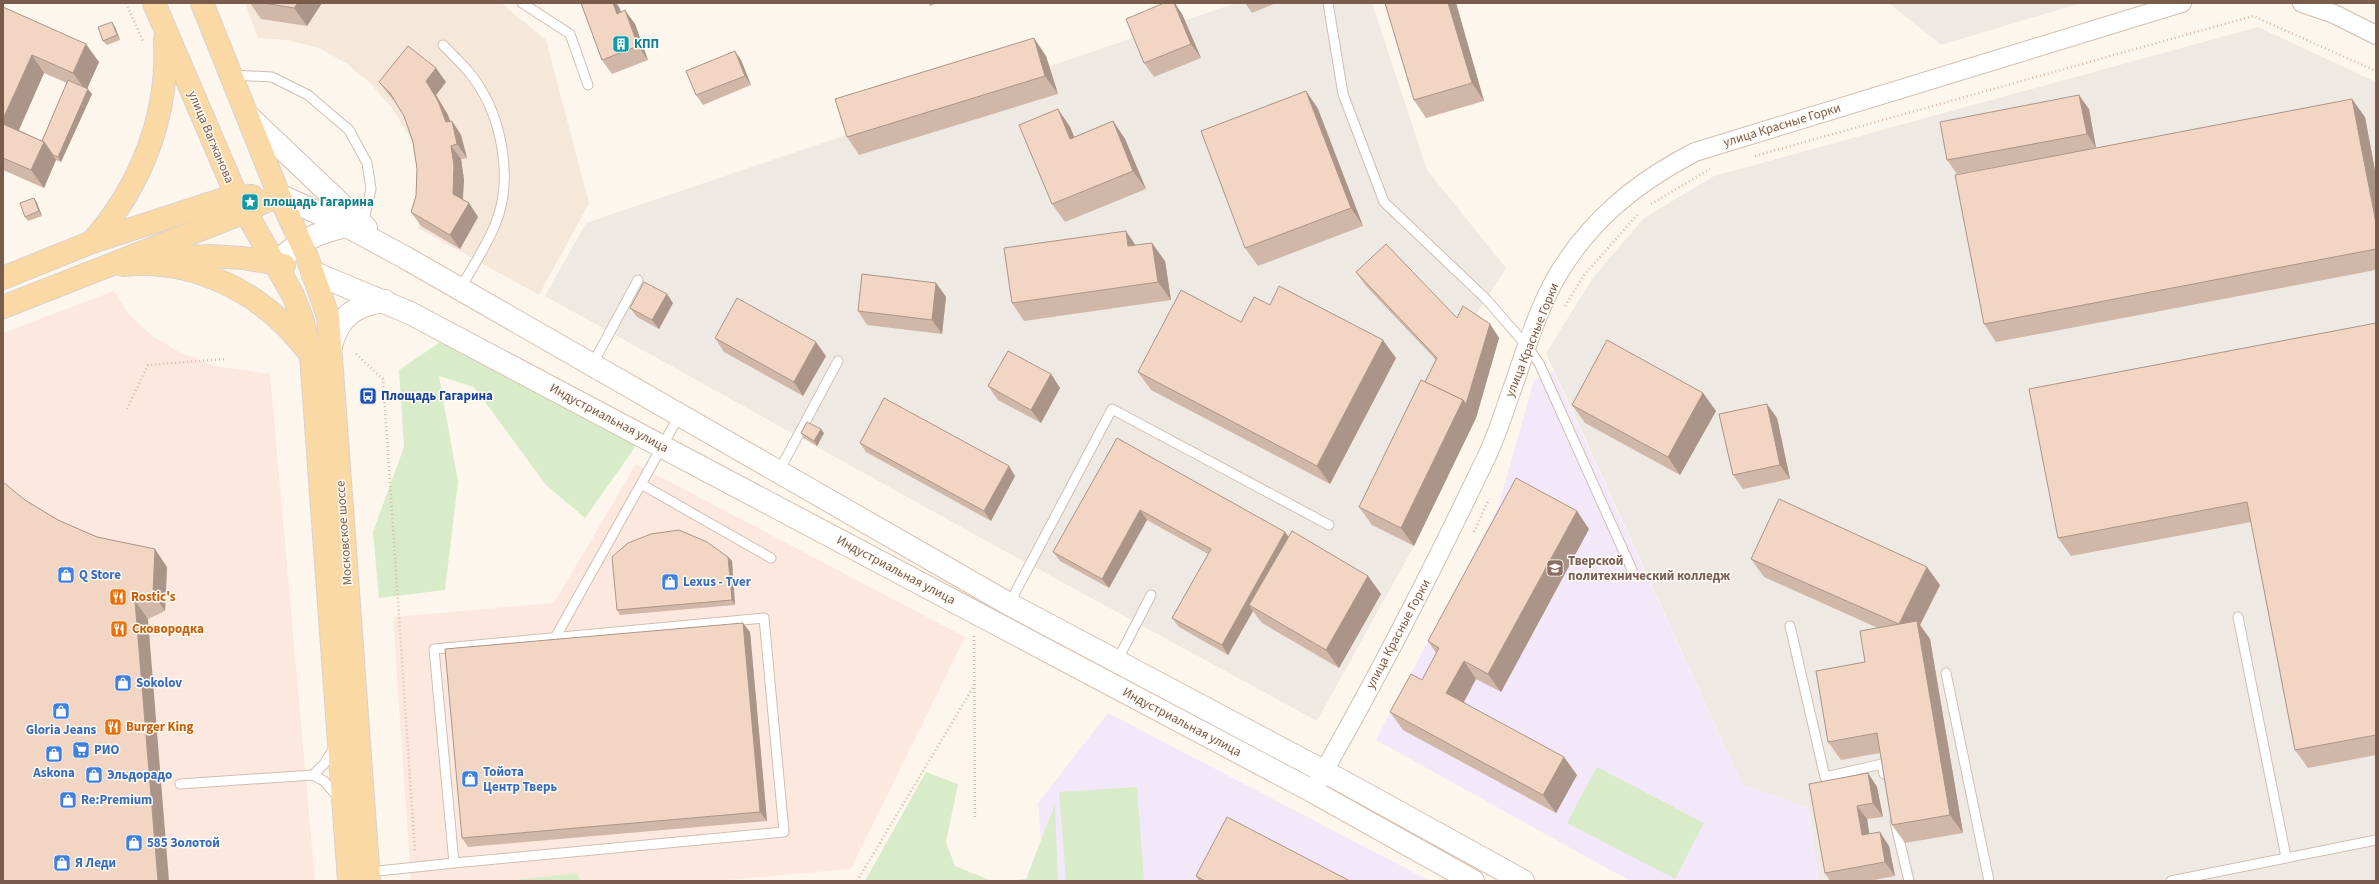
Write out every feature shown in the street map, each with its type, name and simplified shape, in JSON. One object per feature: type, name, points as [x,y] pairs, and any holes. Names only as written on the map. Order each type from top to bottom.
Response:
[{"type":"main road","name":"улица Вагжанова","points":[[154,3],[164,31],[241,204],[293,295],[302,318],[311,355]]},
{"type":"main road","points":[[3,278],[92,242],[279,195],[202,3]]},
{"type":"main road","points":[[92,242],[107,224],[133,185],[152,142],[163,96],[165,72],[164,31]]},
{"type":"main road","name":"Московское шоссе","points":[[279,195],[300,242],[328,316],[369,876]]},
{"type":"main road","points":[[3,307],[106,266],[241,204]]},
{"type":"main road","points":[[106,266],[168,257],[209,256],[243,258],[274,264],[295,266],[312,272]]},
{"type":"main road","points":[[106,266],[159,265],[185,269],[216,278],[256,300],[277,316],[311,355]]},
{"type":"main road","name":"Московское шоссе","points":[[311,355],[349,881]]},
{"type":"street","name":"улица Красные Горки","points":[[1312,791],[1443,548],[1488,455],[1540,311],[1557,277],[1578,245],[1602,216],[1630,191],[1661,169],[1695,152],[2182,3]]},
{"type":"street","points":[[2302,3],[2334,14],[2376,35]]},
{"type":"street","name":"Индустриальная улица","points":[[248,116],[355,226],[389,249],[1009,604],[1323,771],[1523,881]]},
{"type":"street","name":"Индустриальная улица","points":[[279,195],[355,226]]},
{"type":"street","points":[[274,264],[300,242],[320,233],[355,226]]},
{"type":"street","name":"Индустриальная улица","points":[[312,272],[385,301],[410,313],[1312,791],[1473,881]]},
{"type":"street","points":[[331,346],[337,328],[349,313],[359,306],[385,301]]},
{"type":"lane","points":[[522,3],[570,34],[588,85]]},
{"type":"lane","points":[[1328,3],[1343,94],[1384,202],[1486,299],[1527,346],[1538,362],[1632,570]]},
{"type":"lane","points":[[443,45],[469,72],[486,98],[499,134],[504,170],[502,199],[496,224],[460,289]]},
{"type":"lane","points":[[231,75],[272,78],[308,96],[349,130],[367,162],[371,189],[355,226]]},
{"type":"lane","points":[[592,366],[638,280]]},
{"type":"lane","points":[[779,471],[838,362]]},
{"type":"lane","points":[[1009,604],[1112,409],[1329,525]]},
{"type":"lane","points":[[555,638],[679,416]]},
{"type":"lane","points":[[641,484],[771,558]]},
{"type":"lane","points":[[1117,661],[1151,596]]},
{"type":"lane","points":[[2238,617],[2286,857]]},
{"type":"lane","points":[[369,876],[416,867],[784,832],[764,618],[434,648],[454,863]]},
{"type":"lane","points":[[1790,626],[1825,777],[1882,764],[1887,786]]},
{"type":"lane","points":[[1946,673],[1990,881]]},
{"type":"lane","points":[[313,775],[332,752],[339,736]]},
{"type":"lane","points":[[180,784],[313,775],[324,781],[343,801]]},
{"type":"lane","points":[[1894,815],[1909,881]]},
{"type":"lane","points":[[2171,881],[2376,840]]},
{"type":"path","points":[[126,3],[145,46]]},
{"type":"path","points":[[1751,157],[2253,16],[2376,71]]},
{"type":"path","points":[[1649,205],[1713,168]]},
{"type":"path","points":[[1563,309],[1584,276],[1643,209]]},
{"type":"path","points":[[356,354],[383,379],[416,867]]},
{"type":"path","points":[[126,409],[148,365],[226,359]]},
{"type":"path","points":[[1472,535],[1487,507],[1491,492]]},
{"type":"path","points":[[974,629],[975,820]]},
{"type":"path","points":[[857,881],[974,686]]},
{"type":"shaded area","points":[[245,3],[501,3],[546,40],[589,203],[539,295],[418,228],[421,199],[418,167],[410,138],[392,108],[370,83],[346,63],[319,48],[286,40],[258,38]]},
{"type":"shaded area","points":[[1236,3],[1372,3],[1427,170],[1506,268],[1473,319],[1499,338],[1476,418],[1414,546],[1317,721],[981,538],[545,296],[586,223]]},
{"type":"shaded area","points":[[1889,3],[2081,3],[1941,45]]},
{"type":"shaded area","points":[[2258,27],[2376,82],[2376,881],[1819,881],[1808,808],[1742,784],[1546,353],[1593,278],[1644,218],[1714,176]]},
{"type":"shaded area","points":[[114,291],[127,312],[151,335],[179,352],[215,366],[270,374],[315,881],[3,881],[3,333]]},
{"type":"shaded area","name":"Тверской политехнический колледж","points":[[1553,371],[1742,784],[1808,808],[1819,881],[1630,881],[1376,740],[1498,508],[1534,380]]},
{"type":"shaded area","points":[[636,464],[965,637],[851,869],[715,881],[411,881],[393,617],[554,603]]},
{"type":"shaded area","points":[[1108,713],[1430,881],[1044,881],[1038,803]]},
{"type":"green space","points":[[458,330],[643,436],[585,518],[546,485],[474,387],[439,376],[458,482],[445,590],[379,598],[373,532],[404,447],[399,370]]},
{"type":"green space","points":[[1597,767],[1704,823],[1675,879],[1567,823]]},
{"type":"green space","points":[[926,772],[958,784],[946,842],[955,866],[992,881],[865,881]]},
{"type":"green space","points":[[1137,787],[1144,881],[1066,881],[1059,792]]},
{"type":"green space","points":[[1055,804],[1058,881],[1006,881],[1026,879]]},
{"type":"green space","points":[[577,873],[580,881],[506,881]]},
{"type":"building","points":[[264,3],[298,3],[294,8]]},
{"type":"building","name":"КПП","points":[[581,3],[613,3],[617,14],[625,10],[638,46],[602,60]]},
{"type":"building","points":[[1164,3],[1174,3],[1191,44],[1144,63],[1126,19]]},
{"type":"building","points":[[1385,3],[1448,3],[1472,83],[1414,100]]},
{"type":"building","points":[[3,7],[86,44],[73,73],[32,55],[3,119]]},
{"type":"building","points":[[112,22],[117,35],[103,41],[98,27]]},
{"type":"building","points":[[1034,38],[1045,76],[847,137],[835,99]]},
{"type":"building","points":[[408,46],[436,68],[426,81],[438,101],[446,122],[452,121],[457,144],[451,146],[454,166],[453,194],[469,203],[450,235],[411,212],[416,196],[417,169],[413,142],[404,116],[390,93],[379,82]]},
{"type":"building","points":[[735,51],[745,76],[696,95],[686,71]]},
{"type":"building","points":[[68,80],[88,89],[58,157],[53,155],[42,141]]},
{"type":"building","points":[[1306,91],[1351,208],[1245,248],[1201,131]]},
{"type":"building","points":[[2079,95],[2087,134],[1947,160],[1940,122]]},
{"type":"building","points":[[2352,99],[2376,223],[2376,249],[1984,324],[1955,175]]},
{"type":"building","points":[[1058,109],[1070,139],[1113,121],[1133,171],[1052,204],[1019,125]]},
{"type":"building","points":[[3,124],[44,142],[31,170],[3,158]]},
{"type":"building","points":[[34,198],[39,211],[25,217],[20,203]]},
{"type":"building","points":[[1126,231],[1128,246],[1152,243],[1158,282],[1012,303],[1004,248]]},
{"type":"building","points":[[1386,244],[1457,318],[1463,306],[1490,324],[1466,404],[1463,400],[1425,382],[1437,358],[1356,272]]},
{"type":"building","points":[[862,274],[936,283],[932,320],[858,311]]},
{"type":"building","points":[[644,282],[667,294],[652,320],[630,308]]},
{"type":"building","points":[[1279,286],[1383,340],[1317,466],[1138,372],[1181,290],[1241,322],[1254,297],[1270,305]]},
{"type":"building","points":[[737,298],[816,342],[794,382],[715,338]]},
{"type":"building","points":[[2376,323],[2376,735],[2295,750],[2247,502],[2058,538],[2029,389]]},
{"type":"building","points":[[1607,340],[1703,393],[1668,457],[1572,405]]},
{"type":"building","points":[[1008,351],[1051,374],[1031,410],[988,386]]},
{"type":"building","points":[[1421,380],[1463,400],[1401,528],[1359,507]]},
{"type":"building","points":[[884,398],[1009,466],[984,511],[860,443]]},
{"type":"building","points":[[1767,404],[1780,465],[1733,475],[1719,414]]},
{"type":"building","points":[[807,422],[821,429],[814,441],[801,433]]},
{"type":"building","points":[[1117,438],[1285,532],[1222,645],[1172,618],[1211,549],[1140,510],[1102,579],[1053,552]]},
{"type":"building","points":[[1516,478],[1577,511],[1488,674],[1464,661],[1446,693],[1564,757],[1543,795],[1390,712],[1411,674],[1422,680],[1439,648],[1428,641]]},
{"type":"building","name":"РИО","points":[[3,482],[25,500],[58,520],[97,537],[155,549],[153,593],[135,601],[158,881],[3,881]]},
{"type":"building","points":[[1779,499],[1927,567],[1899,624],[1751,559]]},
{"type":"building","points":[[679,530],[707,542],[728,557],[732,600],[617,610],[612,557],[628,543],[651,534]]},
{"type":"building","points":[[1292,531],[1368,576],[1326,650],[1249,605]]},
{"type":"building","points":[[1917,621],[1950,815],[1892,825],[1877,733],[1828,742],[1816,671],[1865,662],[1860,631]]},
{"type":"building","points":[[743,623],[760,812],[462,838],[445,649]]},
{"type":"building","points":[[1868,773],[1873,803],[1857,806],[1862,835],[1880,832],[1885,862],[1825,873],[1809,784]]},
{"type":"building","points":[[1227,817],[1350,881],[1205,881],[1196,876]]},
{"type":"place","name":"КПП","points":[[621,44]]},
{"type":"place","name":"площадь Гагарина","points":[[250,202]]},
{"type":"place","name":"Площадь Гагарина","points":[[368,396]]},
{"type":"place","name":"Тверской политехнический колледж","points":[[1555,568]]},
{"type":"place","name":"Q Store","points":[[66,575]]},
{"type":"place","name":"Lexus - Tver","points":[[670,582]]},
{"type":"place","name":"Rostic's","points":[[118,597]]},
{"type":"place","name":"Сковородка","points":[[119,629]]},
{"type":"place","name":"Sokolov","points":[[123,683]]},
{"type":"place","name":"Gloria Jeans","points":[[61,711]]},
{"type":"place","name":"Burger King","points":[[113,727]]},
{"type":"place","name":"РИО","points":[[81,750]]},
{"type":"place","name":"Askona","points":[[54,754]]},
{"type":"place","name":"Эльдорадо","points":[[94,775]]},
{"type":"place","name":"Тойота Центр Тверь","points":[[470,779]]},
{"type":"place","name":"Re:Premium","points":[[68,800]]},
{"type":"place","name":"585 Золотой","points":[[134,843]]},
{"type":"place","name":"Я Леди","points":[[62,863]]}]
